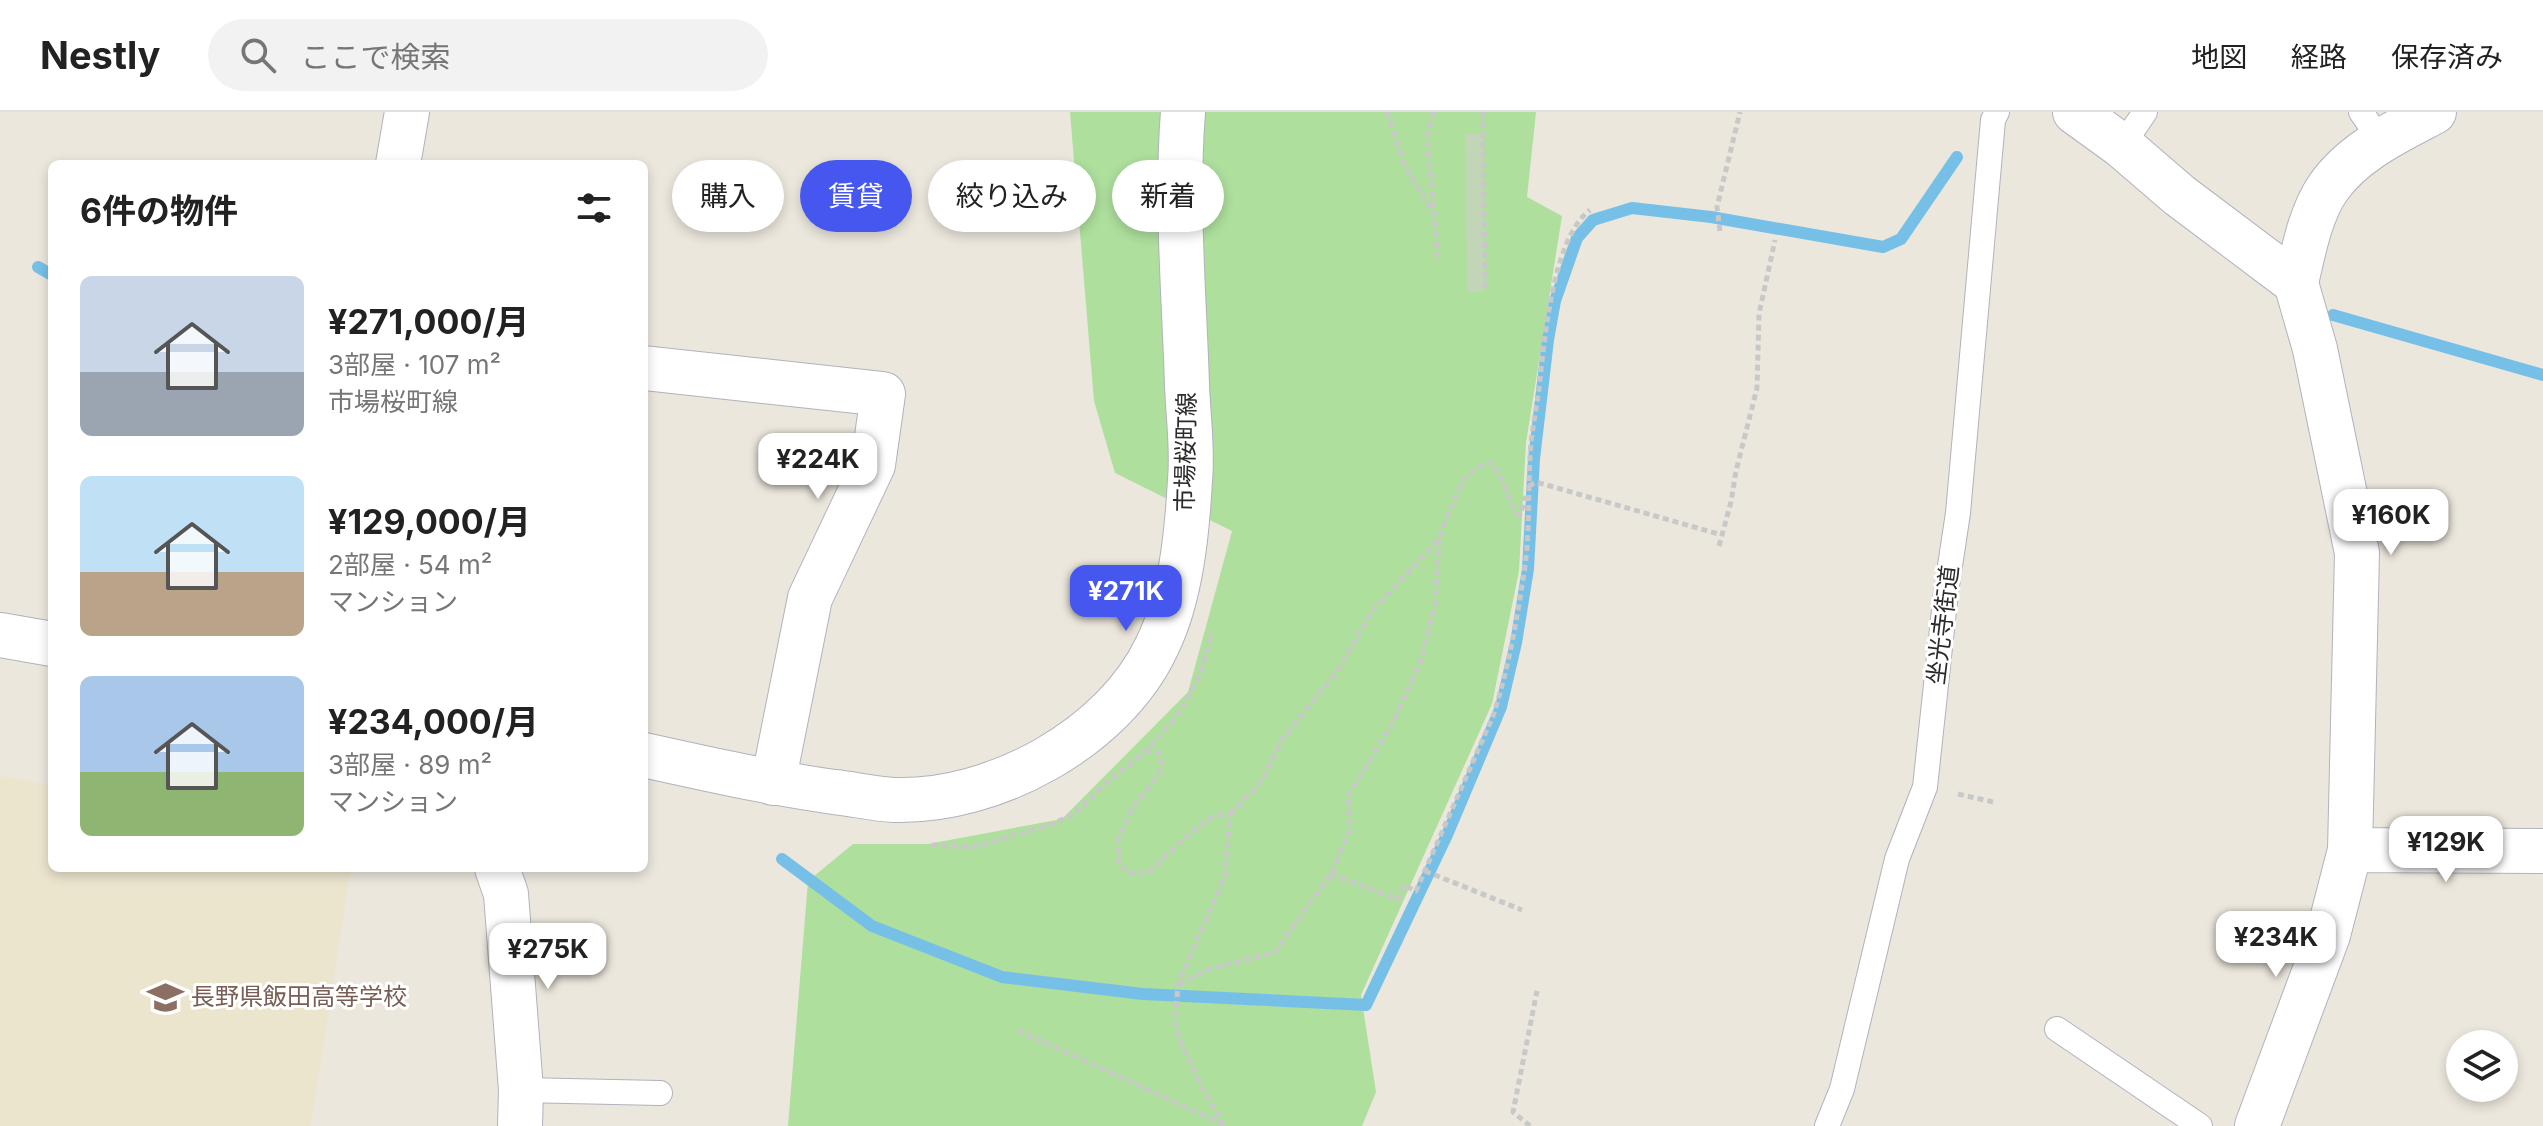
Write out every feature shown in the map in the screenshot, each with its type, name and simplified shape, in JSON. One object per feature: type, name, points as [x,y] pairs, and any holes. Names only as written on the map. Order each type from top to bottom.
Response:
[{"type":"street","points":[[399,160],[407,112]]},
{"type":"street","name":"市場桜町線","points":[[648,756],[773,783],[894,800],[943,796],[988,787],[1029,768],[1098,722],[1122,698],[1157,647],[1169,615],[1177,582],[1191,478],[1179,168],[1183,112]]},
{"type":"street","points":[[2075,112],[2134,129],[2179,195],[2296,283]]},
{"type":"street","points":[[2257,1126],[2328,935],[2350,850],[2357,553],[2315,349],[2296,283],[2307,235],[2327,189],[2350,164],[2371,126],[2434,112]]},
{"type":"street","points":[[648,368],[883,394],[873,465],[810,598],[773,783]]},
{"type":"street","points":[[0,635],[48,643]]},
{"type":"street","points":[[2350,850],[2543,851]]},
{"type":"street","points":[[498,872],[506,894],[520,1108]]},
{"type":"lane","name":"坐光寺街道","points":[[1827,1126],[1842,1089],[1897,859],[1925,787],[1946,592],[1958,513],[1978,270],[1993,120],[1997,112]]},
{"type":"lane","points":[[2057,1029],[2200,1126]]},
{"type":"lane","points":[[520,1108],[660,1093]]},
{"type":"path","points":[[1387,112],[1405,166],[1433,213]]},
{"type":"path","points":[[1433,112],[1427,136],[1438,262]]},
{"type":"path","points":[[1483,112],[1485,292]]},
{"type":"path","points":[[1720,231],[1717,207],[1740,112]]},
{"type":"path","points":[[1331,874],[1398,899],[1404,885],[1416,891],[1493,716],[1525,571],[1532,484],[1530,452],[1550,301],[1563,253],[1575,226],[1590,210]]},
{"type":"path","points":[[1719,546],[1757,388],[1759,314],[1775,240]]},
{"type":"path","points":[[1177,986],[1210,969],[1275,952],[1331,874],[1350,830],[1348,796],[1392,724],[1420,663],[1435,605],[1439,539],[1464,479],[1490,463],[1499,471],[1507,497],[1520,515],[1532,484]]},
{"type":"path","points":[[1532,484],[1722,535]]},
{"type":"path","points":[[1146,751],[1158,752],[1162,765],[1157,777],[1133,807],[1118,839],[1119,862],[1129,873],[1148,873],[1213,816],[1230,814],[1261,782],[1283,738],[1337,672],[1372,611],[1439,539]]},
{"type":"path","points":[[1223,1125],[1179,1038],[1175,1006],[1177,986],[1225,876],[1230,814]]},
{"type":"path","points":[[1425,871],[1488,899],[1522,910]]},
{"type":"path","points":[[1530,1126],[1513,1112],[1537,991]]},
{"type":"path","points":[[1018,1030],[1223,1125]]},
{"type":"shaded area","name":"長野県飯田高等学校","points":[[0,776],[48,784],[48,872],[350,872],[311,1126],[0,1126]]},
{"type":"green space","points":[[1070,112],[1536,112],[1527,197],[1562,216],[1526,443],[1519,571],[1492,704],[1361,995],[1376,1092],[1362,1126],[788,1126],[808,881],[853,844],[928,844],[1062,819],[1188,692],[1232,531],[1115,473],[1094,401],[1080,232],[1096,232],[1096,160],[1074,160]]},
{"type":"green space","points":[[1465,134],[1483,134],[1485,292],[1467,292]]},
{"type":"waterway","points":[[782,859],[872,926],[1002,977],[1143,994],[1366,1005],[1447,835],[1501,707],[1516,643],[1528,569],[1534,459],[1548,340],[1555,301],[1577,238],[1593,220],[1632,208],[1711,217],[1883,247],[1901,239],[1957,157]]},
{"type":"waterway","points":[[38,267],[48,273]]},
{"type":"waterway","points":[[2333,315],[2543,375]]},
{"type":"place","name":"長野県飯田高等学校","points":[[165,997]]}]
